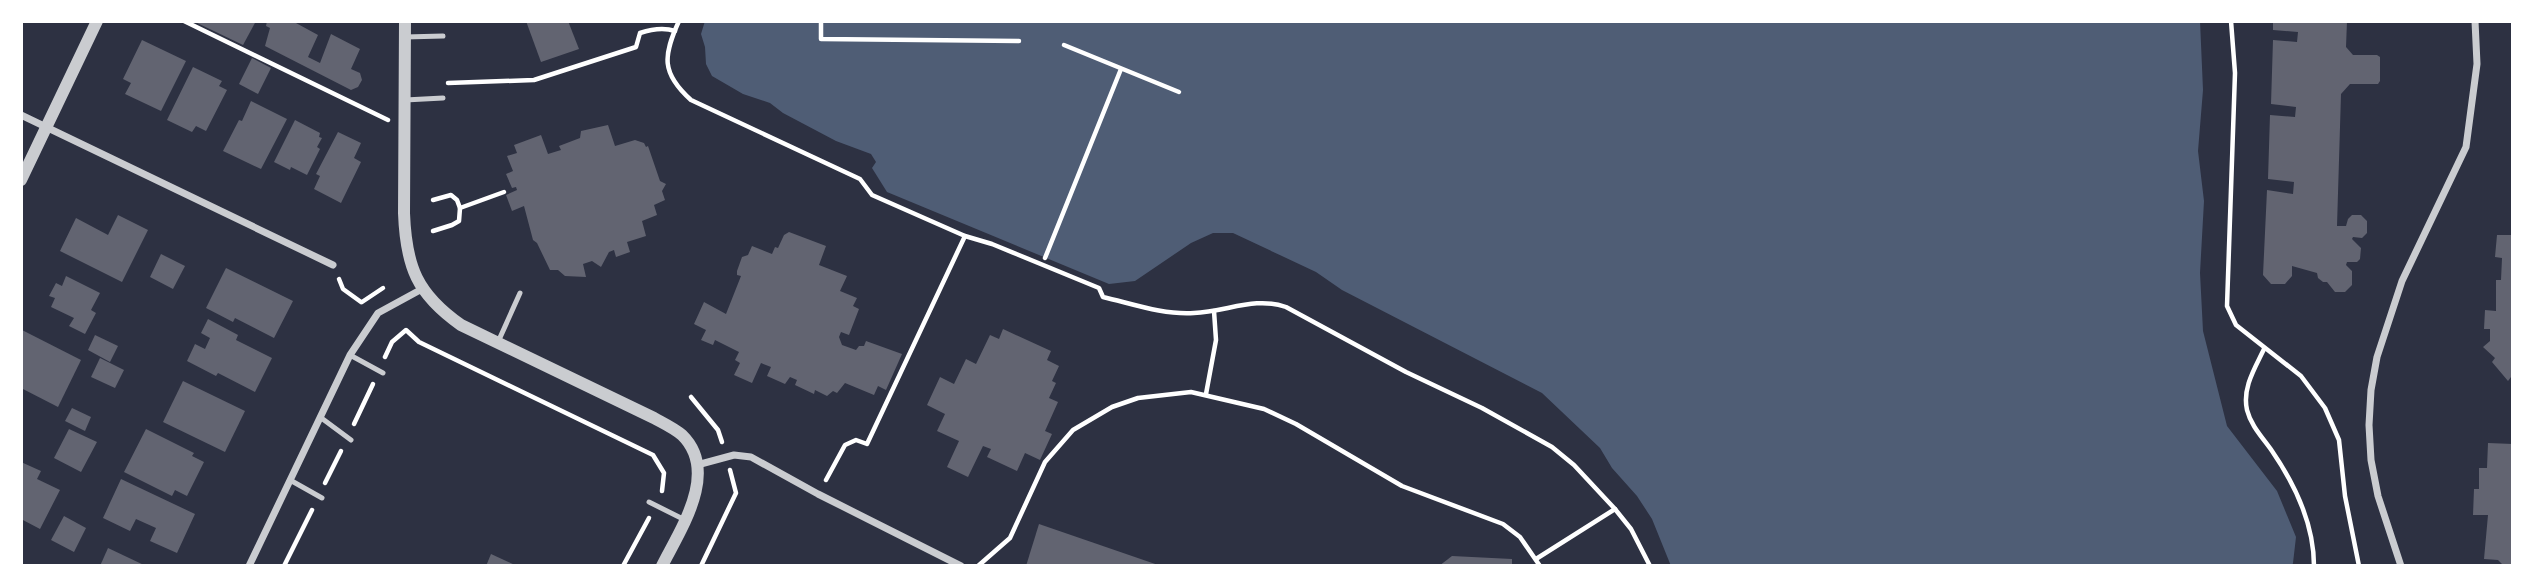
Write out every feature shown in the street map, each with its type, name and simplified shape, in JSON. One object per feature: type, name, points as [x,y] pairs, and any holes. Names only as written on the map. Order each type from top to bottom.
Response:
[{"type":"street","points":[[21,180],[97,21]]},
{"type":"street","points":[[405,21],[405,233],[411,264],[422,289],[454,320],[497,344],[674,429],[689,444],[696,465],[695,497],[662,566]]},
{"type":"street","points":[[2401,566],[2378,496],[2371,460],[2371,390],[2377,357],[2402,281],[2466,147],[2477,64],[2476,21]]},
{"type":"street","points":[[21,116],[333,265]]},
{"type":"street","points":[[248,566],[350,355],[378,313],[422,289]]},
{"type":"street","points":[[696,465],[734,455],[751,457],[961,566]]},
{"type":"lane","points":[[405,37],[443,36]]},
{"type":"lane","points":[[405,100],[443,98]]},
{"type":"lane","points":[[497,344],[520,293]]},
{"type":"lane","points":[[350,355],[381,371]]},
{"type":"lane","points":[[320,417],[349,439]]},
{"type":"lane","points":[[290,480],[320,497]]},
{"type":"lane","points":[[653,503],[685,520]]},
{"type":"path","points":[[184,21],[404,128]]},
{"type":"path","points":[[679,21],[668,46],[667,67],[677,86],[691,100],[860,179],[872,195],[965,236],[992,244],[1099,288],[1103,297],[1164,312],[1195,313],[1261,302],[1272,302],[1286,307],[1552,447],[1574,465],[1615,509],[1631,529],[1650,566]]},
{"type":"path","points":[[821,21],[821,39],[1018,41]]},
{"type":"path","points":[[2231,21],[2235,73],[2227,306],[2236,325],[2301,376],[2325,408],[2339,440],[2345,496],[2359,566]]},
{"type":"path","points":[[444,83],[534,80],[636,47],[640,33],[665,28],[675,31]]},
{"type":"path","points":[[1063,45],[1179,92]]},
{"type":"path","points":[[1045,258],[1121,69]]},
{"type":"path","points":[[460,208],[504,192]]},
{"type":"path","points":[[433,200],[451,195],[460,208],[459,220],[433,231]]},
{"type":"path","points":[[818,494],[845,445],[856,440],[867,444],[965,236]]},
{"type":"path","points":[[333,265],[343,289],[378,313]]},
{"type":"path","points":[[1206,394],[1216,340],[1214,311]]},
{"type":"path","points":[[284,566],[349,439],[392,342],[406,330],[419,342],[653,455],[664,473],[663,486],[624,566]]},
{"type":"path","points":[[2264,349],[2250,377],[2247,409],[2252,424],[2285,470],[2302,504],[2311,531],[2314,566]]},
{"type":"path","points":[[978,566],[1010,538],[1045,462],[1073,430],[1112,407],[1138,398],[1172,393],[1206,394],[1264,409],[1296,424],[1402,486],[1503,524],[1520,537],[1540,566]]},
{"type":"path","points":[[1536,559],[1615,509]]},
{"type":"water","points":[[705,21],[2200,21],[2203,90],[2198,151],[2204,201],[2200,273],[2203,331],[2227,426],[2277,491],[2296,537],[2292,566],[1671,566],[1652,519],[1637,496],[1612,468],[1600,448],[1542,393],[1342,290],[1316,272],[1233,233],[1213,233],[1191,243],[1135,281],[1109,284],[887,192],[872,168],[876,162],[871,154],[836,141],[783,113],[770,103],[743,94],[712,76],[706,64],[701,34]]},
{"type":"building","points":[[193,21],[256,21],[243,45]]},
{"type":"building","points":[[267,21],[298,21],[296,23],[318,35],[308,57],[320,63],[331,34],[360,49],[351,69],[360,73],[362,80],[358,87],[351,90],[265,46],[270,28],[266,26]]},
{"type":"building","points":[[526,21],[568,21],[579,49],[541,62]]},
{"type":"building","points":[[2273,21],[2347,21],[2346,47],[2353,55],[2380,57],[2378,84],[2350,84],[2341,94],[2337,226],[2346,226],[2352,215],[2361,215],[2367,221],[2367,233],[2362,238],[2352,239],[2361,248],[2360,259],[2357,262],[2347,262],[2346,265],[2352,271],[2352,285],[2345,292],[2335,292],[2327,282],[2318,278],[2317,273],[2292,266],[2292,276],[2285,284],[2271,284],[2263,275],[2267,190],[2293,194],[2294,182],[2268,179],[2270,115],[2295,117],[2296,107],[2271,104],[2273,40],[2297,42],[2298,32],[2273,30]]},
{"type":"building","points":[[142,40],[186,61],[161,111],[125,94],[131,83],[123,79]]},
{"type":"building","points":[[252,58],[271,68],[258,94],[239,84]]},
{"type":"building","points":[[193,67],[222,81],[219,86],[227,90],[206,131],[196,126],[192,132],[167,120]]},
{"type":"building","points":[[251,101],[287,119],[261,169],[223,151]]},
{"type":"building","points":[[295,120],[320,133],[319,137],[322,138],[317,147],[320,149],[307,175],[274,162]]},
{"type":"building","points":[[608,125],[615,146],[635,140],[648,146],[660,181],[666,184],[662,191],[665,200],[654,205],[657,215],[642,221],[646,236],[627,242],[630,252],[616,257],[614,250],[609,252],[601,267],[592,261],[583,264],[586,277],[565,276],[558,270],[550,270],[533,240],[524,206],[512,211],[506,195],[517,190],[516,187],[512,188],[506,174],[513,171],[507,156],[517,153],[514,145],[541,135],[548,154],[561,150],[559,146],[580,138],[581,131]]},
{"type":"building","points":[[338,132],[361,143],[354,158],[361,162],[341,203],[314,189],[320,176],[316,174]]},
{"type":"building","points":[[118,215],[148,230],[122,282],[60,251],[76,218],[108,235]]},
{"type":"building","points":[[789,232],[826,246],[819,265],[847,276],[840,291],[857,298],[853,306],[859,309],[849,335],[841,332],[839,337],[842,345],[856,350],[859,346],[864,346],[866,341],[902,354],[886,390],[878,386],[874,395],[845,383],[837,393],[833,391],[827,396],[815,390],[814,394],[795,385],[797,380],[790,377],[785,384],[767,376],[771,367],[761,363],[752,383],[734,375],[740,363],[735,360],[739,352],[715,340],[713,345],[701,340],[706,330],[694,324],[704,302],[726,314],[741,276],[737,275],[737,271],[742,257],[748,255],[752,246],[772,254],[784,235]]},
{"type":"building","points":[[2497,235],[2513,235],[2513,380],[2511,377],[2508,381],[2492,362],[2495,358],[2483,347],[2490,341],[2490,329],[2484,329],[2485,310],[2496,311],[2496,280],[2501,280],[2502,258],[2495,257]]},
{"type":"building","points":[[161,254],[185,266],[173,289],[150,277]]},
{"type":"building","points":[[226,268],[293,301],[274,338],[235,318],[233,322],[206,308]]},
{"type":"building","points":[[66,276],[100,293],[91,310],[96,313],[85,334],[69,326],[74,318],[51,307],[55,298],[49,296],[56,283],[62,286]]},
{"type":"building","points":[[208,319],[238,335],[236,340],[272,358],[255,392],[187,361],[195,344],[205,349],[210,338],[201,333]]},
{"type":"building","points":[[1003,329],[1051,351],[1047,360],[1059,366],[1052,381],[1056,383],[1049,398],[1058,402],[1045,431],[1052,434],[1040,460],[1025,453],[1017,471],[987,457],[991,449],[983,446],[968,477],[947,467],[959,441],[937,431],[945,414],[927,405],[940,377],[954,384],[966,359],[976,364],[990,335],[999,339]]},
{"type":"building","points":[[22,330],[81,360],[58,407],[21,388]]},
{"type":"building","points":[[95,335],[118,346],[110,362],[88,350]]},
{"type":"building","points":[[100,358],[124,370],[115,388],[91,377]]},
{"type":"building","points":[[183,381],[245,411],[225,452],[163,422]]},
{"type":"building","points":[[72,408],[91,417],[85,431],[65,421]]},
{"type":"building","points":[[69,429],[97,442],[81,472],[54,458]]},
{"type":"building","points":[[146,429],[194,453],[192,456],[204,462],[187,496],[175,490],[172,496],[124,472]]},
{"type":"building","points":[[2488,443],[2513,444],[2513,566],[2504,566],[2498,560],[2484,559],[2488,515],[2473,515],[2474,489],[2479,489],[2479,468],[2487,468]]},
{"type":"building","points":[[21,462],[41,471],[37,479],[60,490],[40,529],[21,519]]},
{"type":"building","points":[[121,479],[195,514],[177,553],[150,541],[156,528],[136,519],[130,531],[103,518]]},
{"type":"building","points":[[64,516],[86,528],[74,552],[51,540]]},
{"type":"building","points":[[1039,524],[1161,566],[1026,566]]},
{"type":"building","points":[[108,548],[146,566],[100,566]]},
{"type":"building","points":[[491,554],[517,566],[486,566]]},
{"type":"building","points":[[1452,556],[1512,559],[1512,566],[1439,566]]}]
